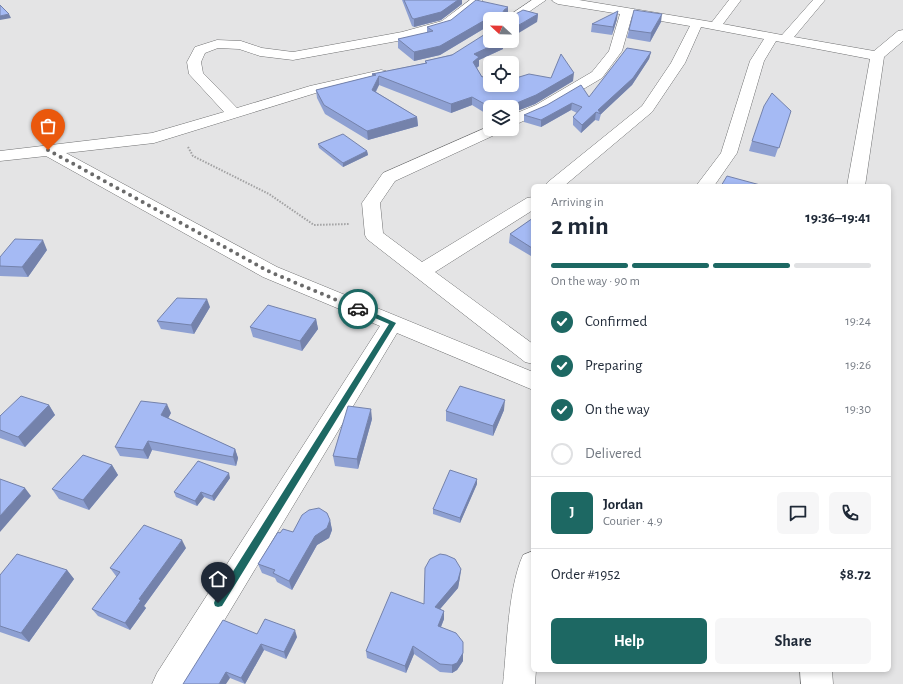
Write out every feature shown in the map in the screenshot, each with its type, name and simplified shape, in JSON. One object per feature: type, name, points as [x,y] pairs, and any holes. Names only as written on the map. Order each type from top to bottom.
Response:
[{"type":"street","points":[[234,114],[196,74],[194,62],[200,50],[217,44],[240,45],[260,52],[293,56],[387,39],[446,24],[477,0]]},
{"type":"street","points":[[519,13],[540,0]]},
{"type":"street","points":[[558,0],[715,26],[877,56]]},
{"type":"street","points":[[715,26],[734,0]]},
{"type":"street","points":[[706,184],[729,153],[756,61],[819,0]]},
{"type":"street","points":[[519,118],[541,108],[597,75],[615,51],[627,12]]},
{"type":"street","points":[[556,184],[647,108],[678,63],[697,23]]},
{"type":"street","points":[[856,184],[877,56],[903,34]]},
{"type":"street","points":[[2,153],[48,150],[154,138],[315,89],[392,72]]},
{"type":"street","points":[[483,134],[388,177],[371,203],[374,235],[531,354]]},
{"type":"street","points":[[48,150],[270,272],[531,380]]},
{"type":"street","points":[[422,271],[531,203]]},
{"type":"street","points":[[168,684],[393,323]]},
{"type":"street","points":[[519,684],[531,577]]},
{"type":"street","points":[[816,672],[816,684]]},
{"type":"path","points":[[179,130],[193,156],[269,194],[314,225],[373,224]]},
{"type":"building","points":[[404,0],[458,0],[441,12],[414,19],[412,18]]},
{"type":"building","points":[[476,0],[508,7],[503,12],[483,12],[483,21],[440,46],[414,52],[398,39],[433,31],[427,27],[451,20]]},
{"type":"building","points":[[0,5],[9,14],[0,16]]},
{"type":"building","points":[[523,10],[538,14],[519,25],[519,12]]},
{"type":"building","points":[[634,10],[662,14],[651,33],[629,30]]},
{"type":"building","points":[[618,11],[613,27],[592,24]]},
{"type":"building","points":[[483,35],[483,48],[487,48],[474,54],[479,57],[473,62],[483,76],[483,92],[519,92],[519,77],[529,74],[551,78],[561,54],[574,73],[536,95],[519,102],[519,100],[483,100],[483,103],[472,97],[451,104],[379,76],[372,90],[417,117],[367,131],[324,105],[316,90],[376,75],[372,74],[427,63],[425,61],[452,55]]},
{"type":"building","points":[[627,48],[651,52],[633,78],[598,110],[601,114],[596,112],[582,125],[573,117],[582,107],[572,103],[541,120],[524,115],[547,105],[581,85],[589,97]]},
{"type":"building","points":[[772,93],[791,111],[779,148],[752,141],[764,106]]},
{"type":"building","points":[[343,134],[367,151],[343,163],[318,144]]},
{"type":"building","points":[[727,176],[757,184],[722,184]]},
{"type":"building","points":[[531,219],[531,247],[510,234]]},
{"type":"building","points":[[15,239],[43,240],[22,267],[0,266],[0,257]]},
{"type":"building","points":[[177,298],[207,299],[191,325],[157,321]]},
{"type":"building","points":[[268,305],[316,319],[300,341],[250,327]]},
{"type":"building","points":[[460,386],[505,400],[493,426],[446,411]]},
{"type":"building","points":[[21,396],[49,405],[18,437],[0,430],[0,416]]},
{"type":"building","points":[[141,401],[167,404],[161,415],[235,449],[233,457],[148,441],[143,450],[115,447]]},
{"type":"building","points":[[348,406],[371,409],[357,459],[333,456]]},
{"type":"building","points":[[83,455],[112,465],[83,500],[52,489]]},
{"type":"building","points":[[198,461],[229,473],[212,496],[201,492],[195,501],[174,492]]},
{"type":"building","points":[[450,470],[477,479],[460,518],[433,509]]},
{"type":"building","points":[[0,479],[25,488],[0,516]]},
{"type":"building","points":[[319,508],[327,513],[330,520],[327,528],[315,536],[289,581],[273,573],[275,570],[258,564],[278,532],[280,533],[283,529],[293,532],[302,515],[309,510]]},
{"type":"building","points":[[144,525],[182,540],[139,599],[141,600],[125,623],[92,609],[120,572],[110,568]]},
{"type":"building","points":[[17,554],[67,570],[21,633],[0,626],[0,575]]},
{"type":"building","points":[[440,554],[455,559],[461,569],[458,580],[435,607],[444,611],[438,626],[456,633],[463,642],[463,653],[457,663],[452,665],[440,664],[413,646],[405,666],[366,651],[391,592],[424,604],[425,568],[430,559]]},
{"type":"building","points":[[265,619],[295,630],[284,652],[261,644],[241,678],[226,672],[219,684],[183,684],[223,620],[257,634]]},
{"type":"way so far","points":[[48,150],[270,272],[358,309]]},
{"type":"route","points":[[218,603],[393,323],[358,309]]}]
